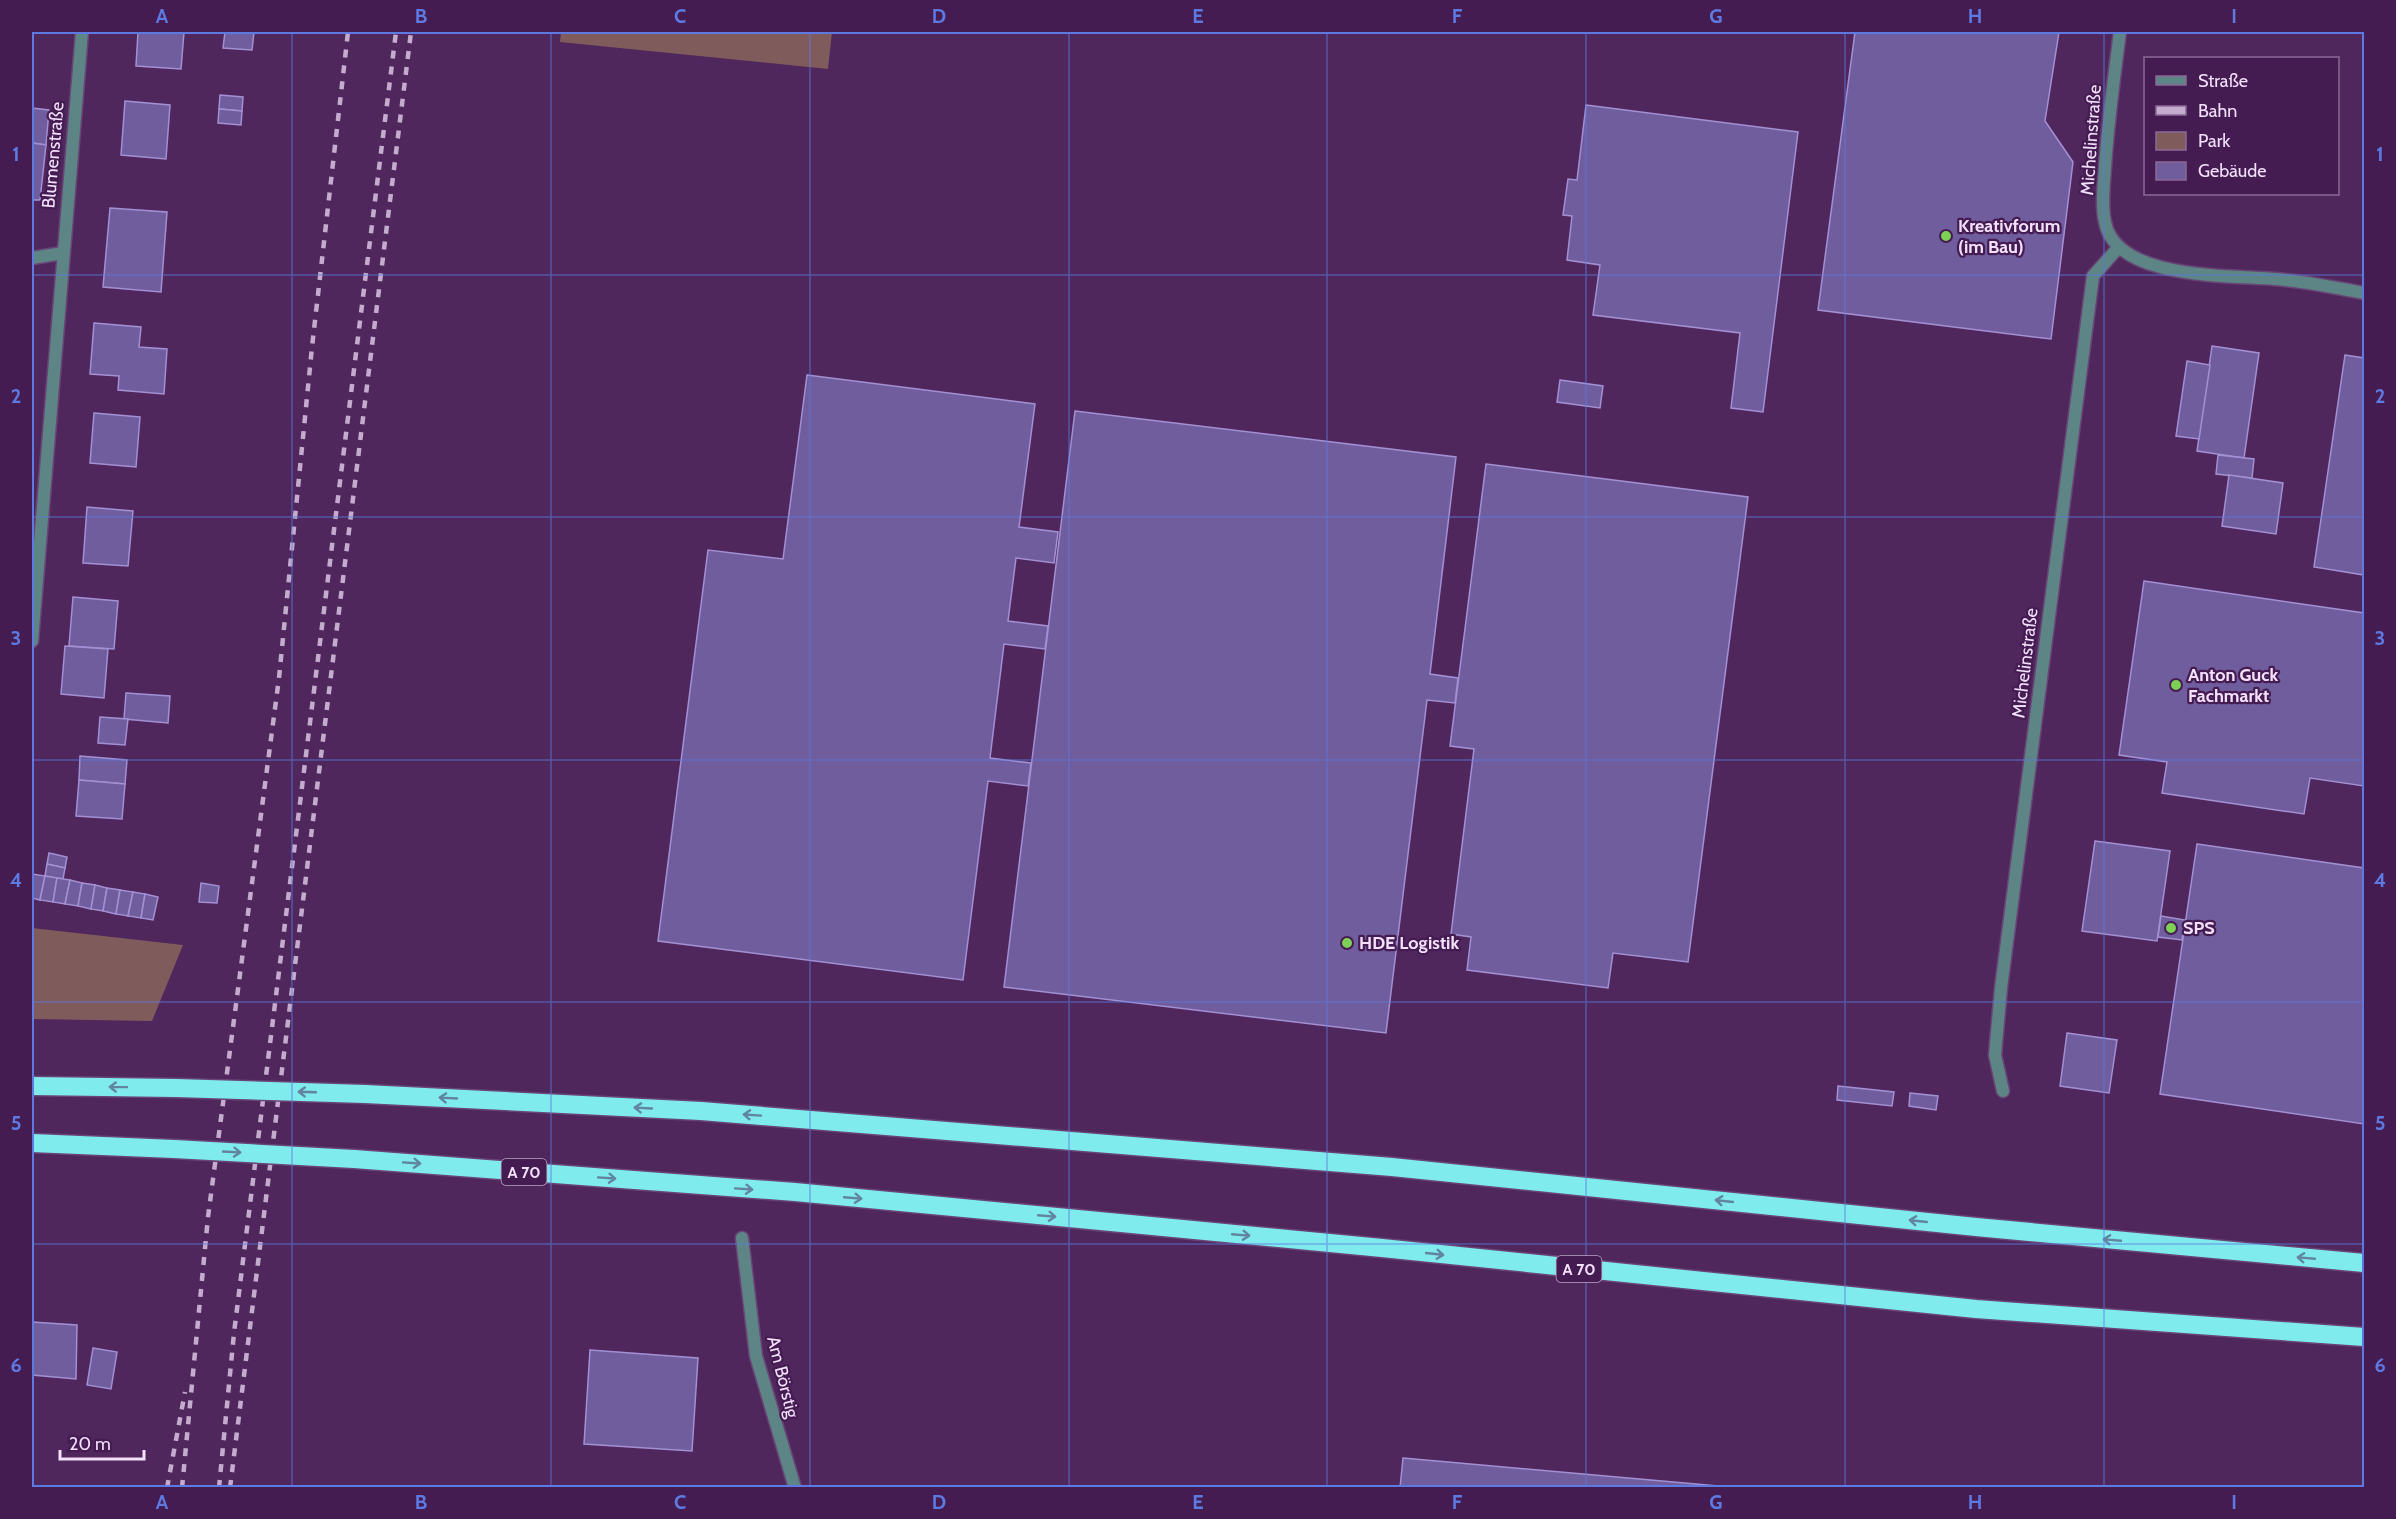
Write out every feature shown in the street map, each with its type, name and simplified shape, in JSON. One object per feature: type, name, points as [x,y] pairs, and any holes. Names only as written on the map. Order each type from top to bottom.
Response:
[{"type":"highway","points":[[32,1086],[366,1094],[701,1111],[1392,1167],[1976,1227],[2364,1263]]},
{"type":"highway","name":"A 70","points":[[32,1143],[354,1159],[795,1192],[1382,1248],[1976,1310],[2364,1336]]},
{"type":"street","name":"Blumenstraße","points":[[32,641],[82,32]]},
{"type":"street","name":"Michelinstraße","points":[[2004,1091],[1995,1054],[2001,988],[2093,276],[2118,248],[2105,223],[2103,188],[2120,32]]},
{"type":"street","points":[[2118,248],[2151,265],[2204,274],[2277,279],[2364,292]]},
{"type":"street","points":[[32,258],[63,253]]},
{"type":"street","name":"Am Börstig","points":[[742,1238],[756,1356],[795,1488]]},
{"type":"green space","points":[[561,32],[832,32],[828,69],[560,42]]},
{"type":"green space","points":[[32,928],[183,945],[152,1021],[32,1019]]},
{"type":"building","points":[[138,32],[184,32],[181,69],[136,66]]},
{"type":"building","points":[[225,32],[254,32],[252,50],[223,48]]},
{"type":"building","name":"Kreativforum (im Bau)","points":[[1855,32],[2059,32],[2045,121],[2073,162],[2051,339],[1818,310]]},
{"type":"building","points":[[220,95],[243,97],[242,111],[219,109]]},
{"type":"building","points":[[125,101],[170,105],[166,159],[121,155]]},
{"type":"building","points":[[1586,105],[1798,132],[1763,412],[1731,408],[1740,333],[1593,315],[1600,265],[1567,260],[1572,216],[1563,215],[1568,179],[1577,180]]},
{"type":"building","points":[[32,108],[49,110],[46,145],[32,143]]},
{"type":"building","points":[[219,109],[242,111],[241,125],[218,123]]},
{"type":"building","points":[[32,143],[46,145],[40,200],[32,200]]},
{"type":"building","points":[[110,208],[167,212],[161,292],[103,287]]},
{"type":"building","points":[[94,323],[141,327],[139,347],[167,349],[164,394],[118,390],[119,376],[90,374]]},
{"type":"building","points":[[2212,346],[2259,353],[2244,458],[2197,451]]},
{"type":"building","points":[[2345,355],[2364,358],[2364,575],[2314,567]]},
{"type":"building","points":[[2187,361],[2210,365],[2199,439],[2176,436]]},
{"type":"building","points":[[807,375],[1035,404],[1019,527],[1058,532],[1054,563],[1016,558],[1008,621],[1048,626],[1045,649],[1004,644],[990,758],[1031,763],[1028,786],[988,781],[963,980],[658,941],[708,550],[783,559]]},
{"type":"building","points":[[1560,380],[1603,386],[1600,408],[1557,402]]},
{"type":"building","points":[[1075,411],[1456,457],[1430,674],[1458,678],[1455,703],[1427,700],[1386,1033],[1004,987]]},
{"type":"building","points":[[94,413],[140,417],[136,467],[90,463]]},
{"type":"building","points":[[2218,455],[2254,459],[2252,478],[2216,474]]},
{"type":"building","points":[[1486,464],[1748,497],[1688,962],[1613,953],[1608,988],[1467,970],[1471,937],[1451,934],[1474,749],[1450,746]]},
{"type":"building","points":[[2229,475],[2283,483],[2276,534],[2222,526]]},
{"type":"building","points":[[87,507],[133,511],[128,566],[83,563]]},
{"type":"building","points":[[2144,581],[2364,613],[2364,786],[2310,778],[2304,814],[2162,793],[2167,762],[2119,755]]},
{"type":"building","points":[[73,597],[118,601],[114,649],[69,646]]},
{"type":"building","points":[[65,646],[108,649],[104,698],[61,694]]},
{"type":"building","points":[[126,693],[170,696],[168,723],[124,719]]},
{"type":"building","points":[[100,717],[128,719],[125,745],[98,743]]},
{"type":"building","points":[[80,756],[127,760],[125,784],[79,780]]},
{"type":"building","points":[[79,780],[125,784],[122,819],[76,816]]},
{"type":"building","points":[[2095,841],[2170,851],[2157,941],[2082,931]]},
{"type":"building","points":[[2197,844],[2364,868],[2364,1124],[2160,1094]]},
{"type":"building","points":[[49,853],[67,857],[65,868],[47,864]]},
{"type":"building","points":[[47,864],[65,868],[63,879],[45,876]]},
{"type":"building","points":[[32,874],[45,876],[40,900],[32,898]]},
{"type":"building","points":[[45,876],[57,878],[53,902],[40,900]]},
{"type":"building","points":[[57,878],[70,880],[65,904],[53,902]]},
{"type":"building","points":[[70,880],[82,883],[78,906],[65,904]]},
{"type":"building","points":[[82,883],[95,885],[91,909],[78,906]]},
{"type":"building","points":[[201,883],[219,886],[217,903],[199,902]]},
{"type":"building","points":[[95,885],[107,888],[103,911],[91,909]]},
{"type":"building","points":[[107,888],[120,890],[116,914],[103,911]]},
{"type":"building","points":[[120,890],[133,892],[128,916],[116,914]]},
{"type":"building","points":[[133,892],[145,894],[141,918],[128,916]]},
{"type":"building","points":[[145,894],[158,897],[153,920],[141,918]]},
{"type":"building","name":"SPS","points":[[2161,916],[2185,920],[2182,940],[2158,937]]},
{"type":"building","points":[[2067,1033],[2117,1040],[2109,1093],[2060,1086]]},
{"type":"building","points":[[1838,1086],[1894,1092],[1892,1106],[1837,1100]]},
{"type":"building","points":[[1910,1093],[1938,1096],[1936,1110],[1909,1106]]},
{"type":"building","points":[[32,1322],[77,1325],[76,1379],[32,1375]]},
{"type":"building","points":[[93,1348],[117,1352],[111,1389],[87,1385]]},
{"type":"building","points":[[590,1350],[698,1358],[692,1451],[584,1444]]},
{"type":"building","points":[[1403,1458],[1741,1488],[1400,1488]]},
{"type":"railway","points":[[182,1488],[208,1217],[279,678],[312,347],[348,32]]},
{"type":"railway","points":[[219,1488],[234,1333],[396,32]]},
{"type":"railway","points":[[230,1488],[411,32]]},
{"type":"railway","points":[[167,1488],[185,1392]]},
{"type":"place","name":"Kreativforum (im Bau)","points":[[1946,236]]},
{"type":"place","name":"Anton Guck Fachmarkt","points":[[2176,685]]},
{"type":"place","name":"SPS","points":[[2171,928]]},
{"type":"place","name":"HDE Logistik","points":[[1347,943]]}]
